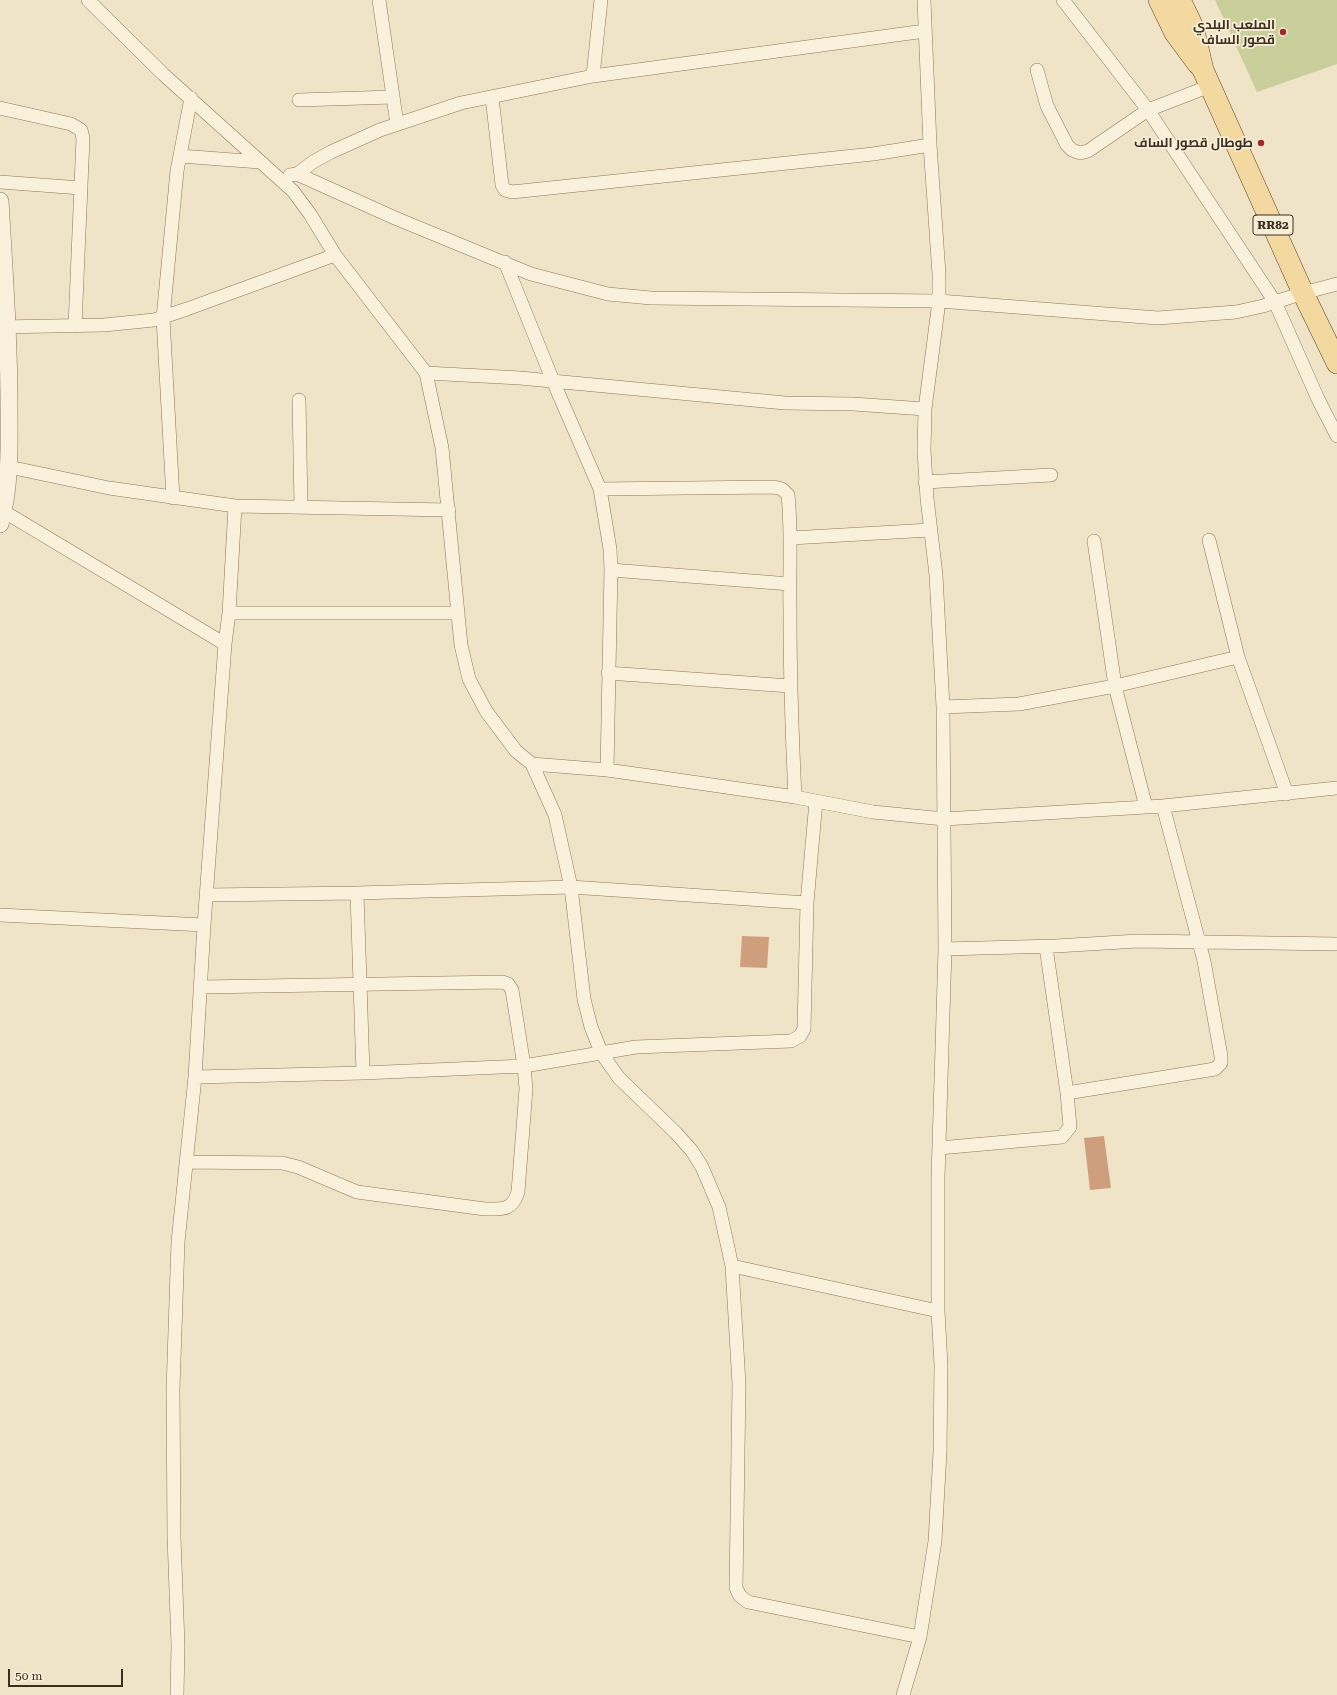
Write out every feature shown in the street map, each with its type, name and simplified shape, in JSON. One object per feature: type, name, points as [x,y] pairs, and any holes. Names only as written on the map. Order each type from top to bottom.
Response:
[{"type":"main road","name":"RR82","points":[[1159,0],[1175,33],[1207,78]]},
{"type":"main road","name":"RR82","points":[[1180,0],[1193,26],[1207,78],[1337,363]]},
{"type":"street","points":[[88,0],[163,74],[288,186],[302,203],[334,255],[426,373],[442,448],[461,645],[470,679],[486,711],[516,751],[532,764],[555,815],[571,887],[584,999],[591,1027],[602,1054],[623,1083],[676,1133],[692,1151],[702,1167],[719,1207],[732,1266],[740,1384],[736,1588],[740,1596],[748,1602],[920,1637]]},
{"type":"street","points":[[379,0],[397,124]]},
{"type":"street","points":[[594,76],[601,0]]},
{"type":"street","points":[[904,1695],[920,1637],[935,1541],[941,1365],[938,1311],[939,1148],[945,949],[943,707],[936,576],[925,482],[925,409],[939,302],[939,274],[930,145],[924,31],[924,0]]},
{"type":"street","points":[[1063,0],[1148,110],[1275,302],[1318,399],[1337,436]]},
{"type":"street","points":[[276,176],[296,174],[330,152],[397,124],[461,103],[594,76],[924,31]]},
{"type":"street","points":[[1037,70],[1047,106],[1067,145],[1076,152],[1080,153],[1088,151],[1148,110],[1207,78]]},
{"type":"street","points":[[299,100],[393,97]]},
{"type":"street","points":[[492,97],[502,185],[505,190],[512,192],[873,154],[930,145]]},
{"type":"street","points":[[173,498],[163,318],[180,156],[191,98]]},
{"type":"street","points":[[0,108],[71,124],[81,130],[83,138],[75,326]]},
{"type":"street","points":[[180,156],[260,162]]},
{"type":"street","points":[[296,174],[395,218],[531,274],[608,294],[651,298],[939,302],[1158,318],[1236,312],[1337,284]]},
{"type":"street","points":[[0,182],[81,188]]},
{"type":"street","points":[[0,201],[9,467],[7,496],[2,517],[225,644]]},
{"type":"street","points":[[4,328],[104,325],[163,318],[334,255]]},
{"type":"street","points":[[505,262],[553,381],[600,489],[610,549],[611,570],[607,770]]},
{"type":"street","points":[[426,373],[553,381],[778,402],[853,404],[925,409]]},
{"type":"street","points":[[299,400],[301,507]]},
{"type":"street","points":[[9,467],[110,488],[235,506],[449,510]]},
{"type":"street","points":[[925,482],[1051,475]]},
{"type":"street","points":[[600,489],[774,487],[782,489],[788,495],[791,538],[790,686],[795,798]]},
{"type":"street","points":[[177,1695],[178,1645],[174,1537],[173,1389],[178,1242],[195,1077],[204,925],[225,644],[229,613],[235,506]]},
{"type":"street","points":[[791,538],[930,530]]},
{"type":"street","points":[[1208,540],[1238,657],[1287,794]]},
{"type":"street","points":[[1094,541],[1115,686],[1146,807]]},
{"type":"street","points":[[611,570],[790,584]]},
{"type":"street","points":[[229,613],[458,612]]},
{"type":"street","points":[[943,707],[1019,704],[1115,686],[1238,657]]},
{"type":"street","points":[[608,673],[790,686]]},
{"type":"street","points":[[532,764],[607,770],[795,798],[873,812],[944,819],[1163,806],[1337,788]]},
{"type":"street","points":[[195,1077],[363,1074],[524,1066],[602,1054],[636,1047],[791,1040],[800,1036],[804,1030],[805,1022],[807,903],[816,802]]},
{"type":"street","points":[[1066,1093],[1216,1069],[1221,1063],[1204,962],[1163,806]]},
{"type":"street","points":[[207,895],[357,893],[571,887],[807,903]]},
{"type":"street","points":[[357,893],[363,1074]]},
{"type":"street","points":[[0,915],[204,925]]},
{"type":"street","points":[[945,949],[1046,947],[1138,940],[1198,943],[1337,944]]},
{"type":"street","points":[[939,1148],[1062,1137],[1070,1127],[1046,947]]},
{"type":"street","points":[[186,1162],[282,1163],[298,1167],[357,1192],[484,1210],[502,1209],[511,1205],[516,1199],[518,1192],[526,1089],[524,1066],[512,990],[508,984],[502,982],[201,987]]},
{"type":"street","points":[[732,1266],[938,1311]]},
{"type":"green space","name":"الملعب البلدي قصور الساف","points":[[1215,0],[1337,0],[1337,64],[1257,92]]},
{"type":"building","points":[[742,936],[769,937],[767,968],[740,967]]},
{"type":"building","points":[[1104,1136],[1111,1188],[1090,1190],[1084,1138]]},
{"type":"place","name":"الملعب البلدي قصور الساف","points":[[1283,32]]},
{"type":"place","name":"طوطال قصور الساف","points":[[1261,143]]}]
